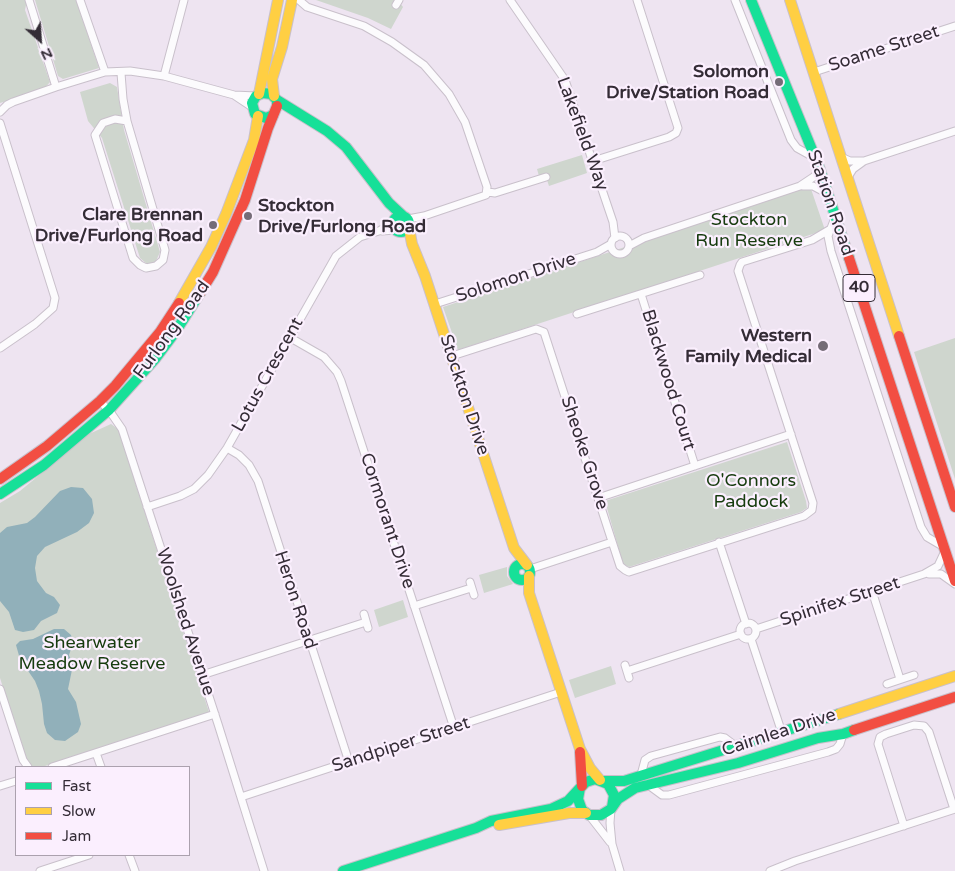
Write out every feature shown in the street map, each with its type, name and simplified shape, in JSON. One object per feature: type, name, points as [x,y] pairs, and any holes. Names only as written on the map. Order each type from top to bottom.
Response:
[{"type":"main road","points":[[278,0],[255,112],[266,118],[274,114],[300,115]]},
{"type":"main road","points":[[274,114],[278,105],[272,79],[282,47],[292,0]]},
{"type":"main road","name":"Station Road","points":[[750,0],[817,162],[836,216],[955,583]]},
{"type":"main road","name":"Station Road","points":[[790,0],[955,507]]},
{"type":"main road","points":[[257,95],[267,93],[276,98],[327,131],[346,148],[389,203],[401,224]]},
{"type":"main road","name":"Furlong Road","points":[[0,479],[47,446],[100,401],[121,380],[160,332],[194,279],[226,214],[254,140],[255,112]]},
{"type":"main road","name":"Furlong Road","points":[[0,494],[44,465],[82,435],[108,410],[154,359],[190,311],[213,272],[245,200],[274,114]]},
{"type":"main road","name":"Stockton Drive","points":[[401,224],[412,244],[435,304],[514,548],[528,570]]},
{"type":"main road","name":"Stockton Drive","points":[[514,548],[514,568]]},
{"type":"main road","points":[[528,570],[518,564],[514,568],[514,574],[529,593]]},
{"type":"main road","points":[[518,579],[524,580],[528,570]]},
{"type":"main road","points":[[476,828],[569,813],[601,815],[611,808],[614,795],[612,789],[590,768],[580,749],[529,593],[528,570]]},
{"type":"main road","name":"Cairnlea Drive","points":[[601,780],[620,782],[782,733],[955,676]]},
{"type":"main road","name":"Cairnlea Drive","points":[[611,808],[625,794],[647,784],[738,764],[818,738],[843,734],[955,697]]},
{"type":"main road","points":[[782,733],[785,749]]},
{"type":"main road","points":[[580,749],[581,787],[578,799],[579,805],[588,814]]},
{"type":"main road","points":[[343,871],[476,828],[491,821],[550,809],[568,800],[590,780],[601,780]]},
{"type":"main road","points":[[358,871],[370,863]]},
{"type":"street","points":[[29,0],[56,87]]},
{"type":"street","points":[[80,0],[105,72]]},
{"type":"street","points":[[164,76],[184,0]]},
{"type":"street","points":[[299,0],[307,7],[364,26],[381,35],[424,65],[433,74],[449,94],[465,122],[488,187],[488,192]]},
{"type":"street","name":"Lakefield Way","points":[[510,0],[565,80],[613,222],[623,240]]},
{"type":"street","points":[[593,161],[669,137],[676,133],[678,128],[637,0]]},
{"type":"street","points":[[612,248],[623,240],[644,238],[800,186],[815,176],[817,162],[797,148],[791,140],[735,0]]},
{"type":"street","points":[[288,15],[294,9],[307,7]]},
{"type":"street","name":"Soame Street","points":[[814,72],[955,26]]},
{"type":"street","points":[[0,112],[7,105],[105,72],[130,72],[164,76],[234,95],[257,95]]},
{"type":"street","points":[[121,73],[127,121],[165,250],[163,260],[156,266],[146,268],[133,258],[95,135],[103,123],[115,119],[127,121]]},
{"type":"street","points":[[234,95],[255,112]]},
{"type":"street","points":[[0,123],[55,298],[53,308],[35,324],[0,348]]},
{"type":"street","points":[[848,177],[854,168],[864,161],[955,131]]},
{"type":"street","points":[[841,157],[852,161],[864,161]]},
{"type":"street","name":"Lotus Crescent","points":[[147,507],[180,496],[194,489],[208,475],[227,448],[336,256],[360,237],[483,197],[488,192],[495,193],[546,177]]},
{"type":"street","points":[[800,186],[812,186],[828,194]]},
{"type":"street","points":[[836,216],[829,230],[830,246],[921,527],[927,537],[945,549]]},
{"type":"street","points":[[746,624],[719,542],[804,516],[812,510],[813,503],[738,271],[742,262],[812,240],[829,230]]},
{"type":"street","name":"Solomon Drive","points":[[435,304],[612,248],[618,254],[623,254],[627,251],[623,240]]},
{"type":"street","points":[[812,240],[825,241],[830,246]]},
{"type":"street","name":"Blackwood Court","points":[[577,314],[700,275]]},
{"type":"street","name":"Blackwood Court","points":[[640,294],[695,466]]},
{"type":"street","name":"Sheoke Grove","points":[[452,356],[536,329],[544,332],[620,566],[629,572],[719,542]]},
{"type":"street","name":"Cormorant Drive","points":[[289,337],[324,357],[337,372],[341,380],[454,728]]},
{"type":"street","name":"Woolshed Avenue","points":[[100,401],[122,429],[264,871]]},
{"type":"street","points":[[598,498],[791,434]]},
{"type":"street","name":"Heron Road","points":[[227,448],[249,465],[258,481],[349,762]]},
{"type":"street","points":[[528,570],[612,542]]},
{"type":"street","name":"Spinifex Street","points":[[756,629],[924,574],[938,566],[945,549]]},
{"type":"street","name":"Spinifex Street","points":[[924,574],[941,574],[955,583]]},
{"type":"street","points":[[414,606],[472,588]]},
{"type":"street","points":[[872,592],[900,679]]},
{"type":"street","points":[[202,675],[366,621]]},
{"type":"street","points":[[746,624],[753,625],[756,629],[756,634],[750,639]]},
{"type":"street","points":[[741,634],[742,627],[746,624]]},
{"type":"street","points":[[741,634],[750,639],[782,733]]},
{"type":"street","points":[[627,672],[741,634]]},
{"type":"street","points":[[887,684],[914,675]]},
{"type":"street","points":[[0,689],[23,760],[27,766]]},
{"type":"street","name":"Sandpiper Street","points":[[241,797],[561,692]]},
{"type":"street","points":[[55,766],[215,714]]},
{"type":"street","points":[[770,871],[796,861],[904,826],[954,809],[929,732],[924,726],[914,725],[886,734],[880,737],[878,744],[904,826]]},
{"type":"street","points":[[647,784],[662,794],[670,795],[828,752],[840,744],[843,734]]},
{"type":"street","points":[[641,775],[645,760],[651,756],[720,737],[725,738],[737,747]]},
{"type":"street","points":[[96,753],[101,766]]},
{"type":"street","points":[[0,786],[15,781]]},
{"type":"street","points":[[611,808],[612,844],[620,871]]},
{"type":"street","points":[[588,814],[612,844]]},
{"type":"street","name":"Woolshed Avenue","points":[[258,849],[269,871]]},
{"type":"street","points":[[40,871],[86,856]]},
{"type":"street","points":[[129,856],[135,871]]},
{"type":"green space","points":[[0,0],[27,0],[25,10],[50,82],[43,90],[0,103]]},
{"type":"green space","points":[[35,0],[76,0],[99,68],[63,79],[58,76]]},
{"type":"green space","points":[[316,0],[395,0],[403,7],[391,29],[368,18]]},
{"type":"green space","points":[[110,83],[117,87],[124,130],[160,252],[156,261],[152,263],[147,264],[140,258],[102,138],[88,121],[80,92]]},
{"type":"green space","points":[[582,155],[587,173],[549,186],[545,174],[539,176],[537,169]]},
{"type":"green space","name":"Stockton Run Reserve","points":[[810,186],[825,230],[458,350],[443,307]]},
{"type":"green space","points":[[955,338],[955,479],[914,352]]},
{"type":"green space","name":"Shearwater Meadow Reserve","points":[[111,424],[118,429],[209,712],[45,766],[32,766],[26,760],[0,678],[0,503],[20,491],[89,434]]},
{"type":"green space","name":"O'Connors Paddock","points":[[787,442],[807,508],[801,512],[629,567],[623,564],[605,501]]},
{"type":"green space","points":[[507,567],[507,576],[513,584],[484,593],[479,575]]},
{"type":"green space","points":[[403,600],[408,617],[379,627],[374,610]]},
{"type":"green space","points":[[611,666],[616,684],[575,698],[569,680]]},
{"type":"water","points":[[71,487],[83,488],[92,499],[94,513],[89,523],[77,532],[45,547],[37,556],[35,568],[37,581],[46,593],[54,597],[60,605],[57,613],[41,621],[34,630],[23,632],[15,630],[9,612],[0,601],[0,533],[7,527],[27,523],[60,491]]},
{"type":"water","points":[[54,629],[64,629],[71,635],[73,643],[69,655],[73,665],[68,689],[76,702],[81,724],[78,732],[65,741],[55,740],[47,733],[39,691],[35,681],[20,659],[16,645],[20,641],[33,639]]},
{"type":"traffic: fast","points":[[751,0],[819,167],[849,258]]},
{"type":"traffic: fast","points":[[273,115],[266,118],[255,114],[252,103],[256,96],[263,93],[271,94],[277,100],[277,106]]},
{"type":"traffic: fast","points":[[277,100],[327,131],[346,147],[389,203],[403,216]]},
{"type":"traffic: fast","points":[[398,216],[404,216],[409,221],[409,224],[407,230],[398,232],[393,227],[393,221],[398,216]]},
{"type":"traffic: fast","points":[[0,494],[44,465],[109,410],[155,359],[176,331],[200,293]]},
{"type":"traffic: fast","points":[[519,564],[525,564],[530,569],[530,572],[528,578],[519,580],[514,575],[514,569],[519,564]]},
{"type":"traffic: fast","points":[[603,781],[624,781],[839,714]]},
{"type":"traffic: fast","points":[[612,807],[614,795],[608,784],[595,779],[586,782],[580,788],[578,799],[582,810],[589,815],[601,815],[611,809],[618,799],[635,788],[738,763],[818,738],[843,734],[854,730]]},
{"type":"traffic: fast","points":[[343,871],[476,828],[491,821],[551,809],[568,801],[580,788]]},
{"type":"traffic: slow","points":[[259,94],[278,0]]},
{"type":"traffic: slow","points":[[274,96],[272,79],[282,47],[292,0]]},
{"type":"traffic: slow","points":[[790,0],[899,336]]},
{"type":"traffic: slow","points":[[179,303],[211,247],[226,214],[254,140],[258,116]]},
{"type":"traffic: slow","points":[[409,228],[412,244],[425,276],[514,548],[527,565]]},
{"type":"traffic: slow","points":[[529,576],[529,593],[580,749],[590,768],[600,780]]},
{"type":"traffic: slow","points":[[839,714],[955,676]]},
{"type":"traffic: slow","points":[[499,825],[569,813],[586,813]]},
{"type":"traffic: jam","points":[[200,293],[213,272],[245,200],[277,106]]},
{"type":"traffic: jam","points":[[849,258],[955,581]]},
{"type":"traffic: jam","points":[[0,479],[47,446],[100,401],[160,332],[179,303]]},
{"type":"traffic: jam","points":[[899,336],[955,507]]},
{"type":"traffic: jam","points":[[854,730],[955,697]]},
{"type":"traffic: jam","points":[[580,752],[582,786]]},
{"type":"place","name":"Solomon Drive/Station Road","points":[[779,82]]},
{"type":"place","name":"Stockton Drive/Furlong Road","points":[[248,216]]},
{"type":"place","name":"Clare Brennan Drive/Furlong Road","points":[[213,225]]},
{"type":"place","name":"Western Family Medical","points":[[823,346]]}]
